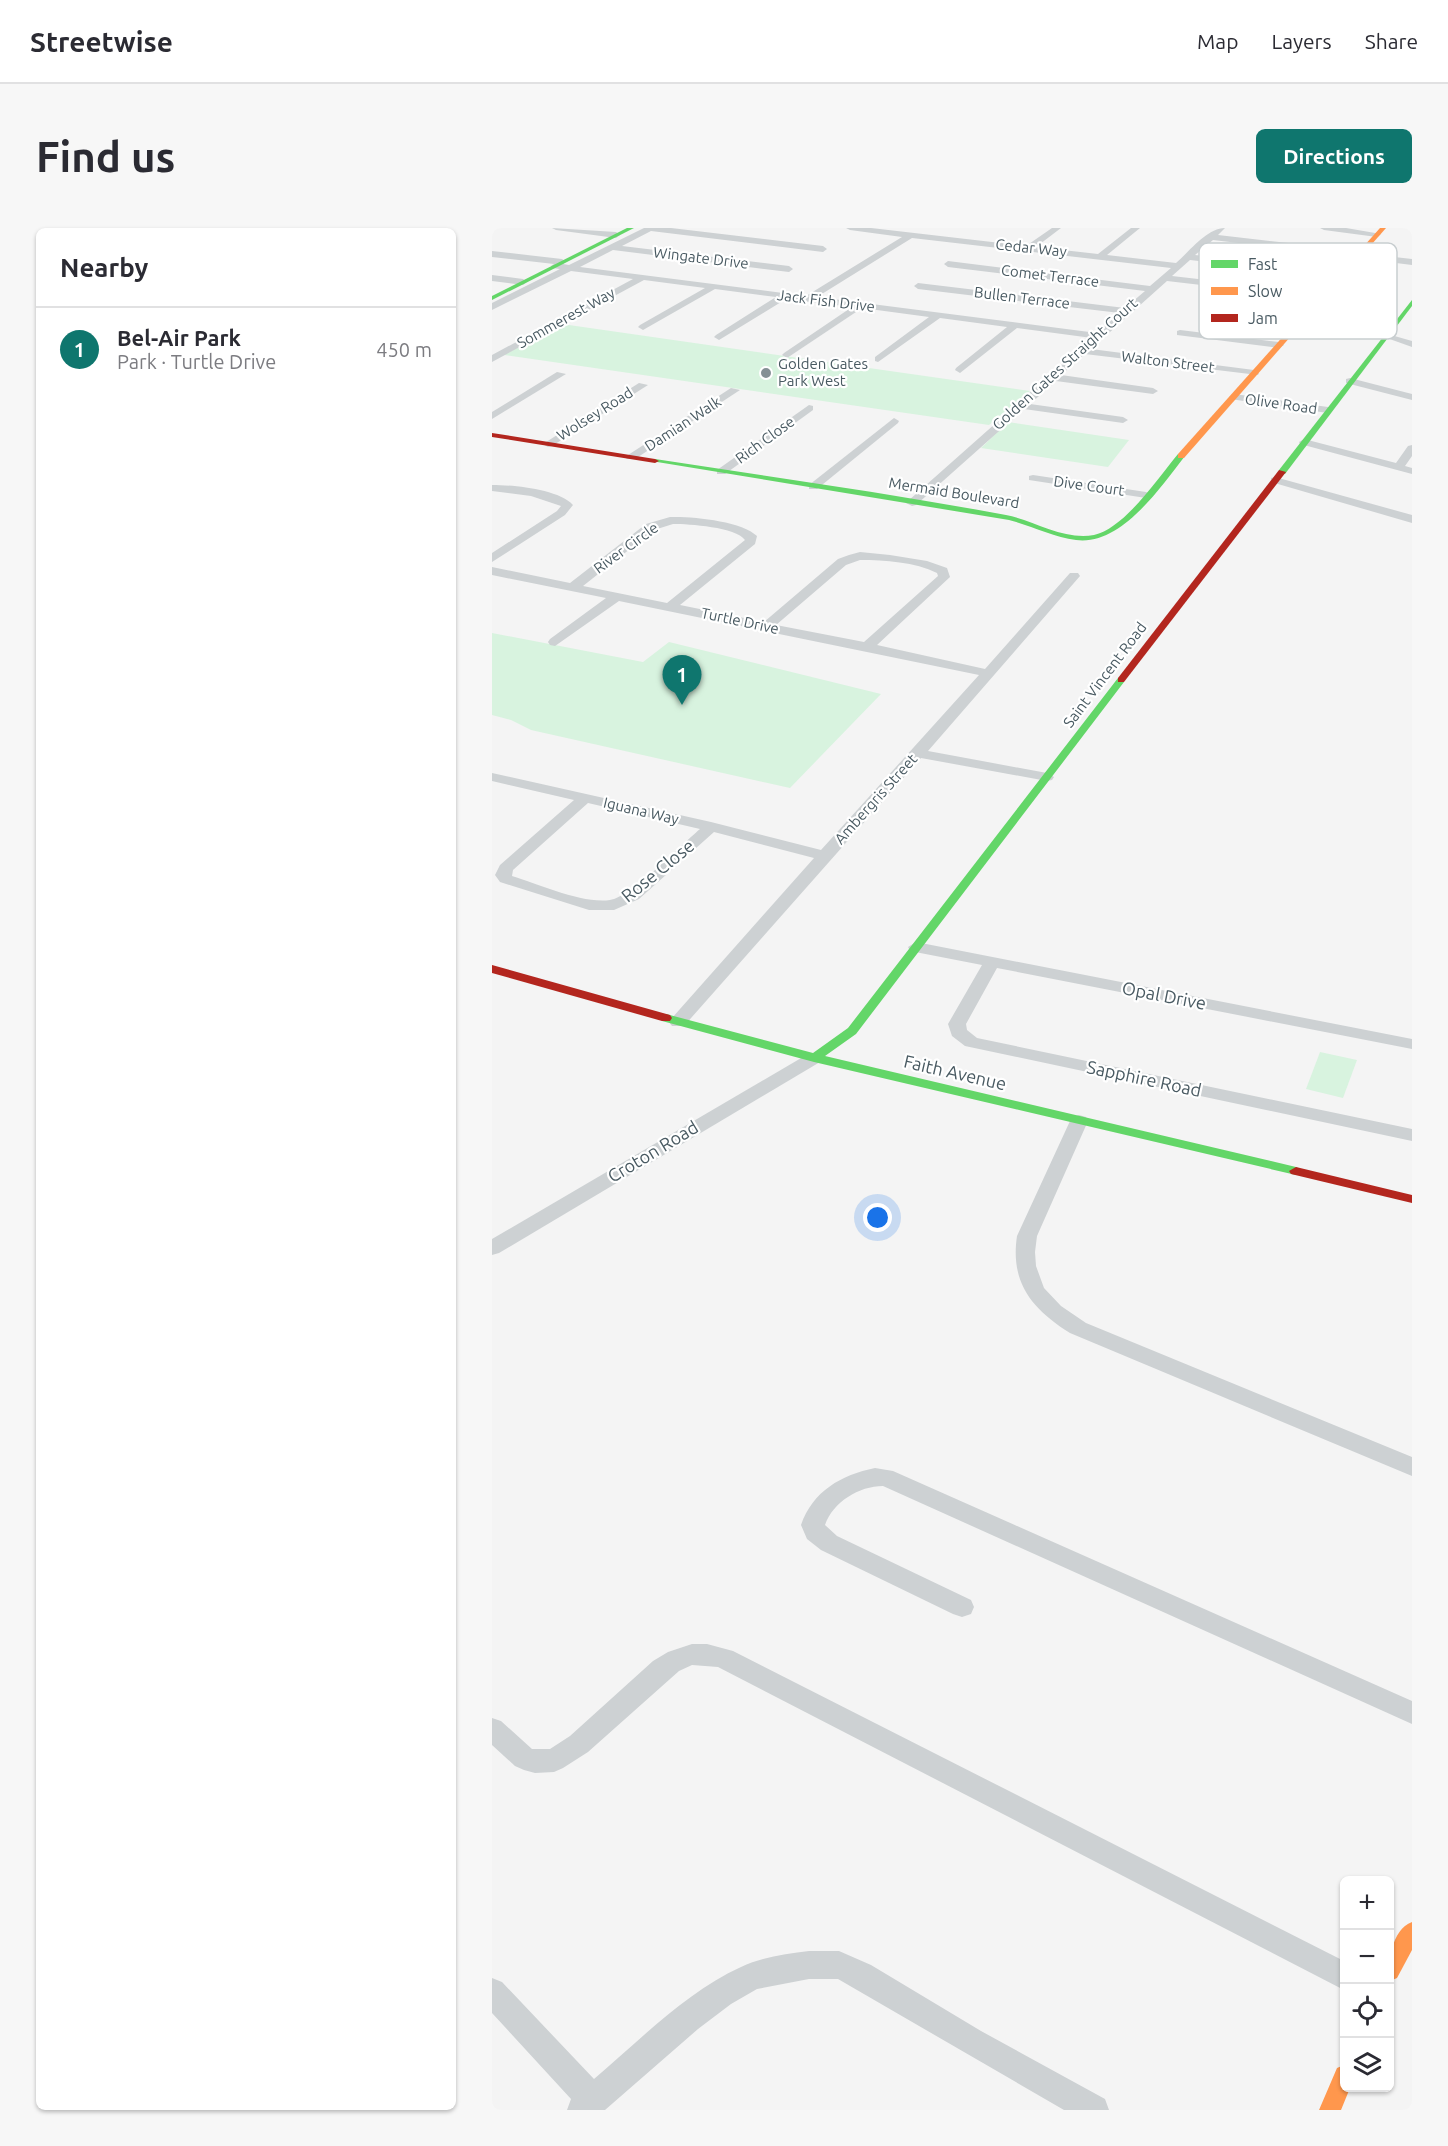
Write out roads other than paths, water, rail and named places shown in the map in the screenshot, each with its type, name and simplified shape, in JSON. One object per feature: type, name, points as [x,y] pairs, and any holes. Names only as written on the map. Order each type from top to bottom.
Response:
[{"type":"street","name":"Wingate Drive","points":[[556,228],[614,241],[789,269]]},
{"type":"street","points":[[614,241],[631,228]]},
{"type":"street","points":[[492,298],[614,241],[650,228],[823,249]]},
{"type":"street","name":"Cedar Way","points":[[850,228],[889,230],[910,235],[1176,266]]},
{"type":"street","points":[[1029,248],[1057,228]]},
{"type":"street","points":[[1101,256],[1136,228]]},
{"type":"street","name":"Golden Gates Straight Court","points":[[1202,243],[1221,228]]},
{"type":"street","points":[[1323,228],[1380,231]]},
{"type":"street","name":"Mermaid Boulevard","points":[[1370,243],[1380,231]]},
{"type":"street","points":[[959,240],[967,234]]},
{"type":"street","points":[[807,299],[910,235]]},
{"type":"street","points":[[1209,237],[1262,243]]},
{"type":"street","name":"Golden Gates Straight Court","points":[[912,502],[1018,405],[1199,246]]},
{"type":"street","name":"Jack Fish Drive","points":[[492,254],[640,278],[1097,336]]},
{"type":"street","points":[[1188,256],[1199,257]]},
{"type":"street","points":[[1397,260],[1412,262]]},
{"type":"street","name":"Comet Terrace","points":[[948,264],[1151,289]]},
{"type":"street","points":[[492,307],[562,266]]},
{"type":"street","points":[[492,278],[523,282]]},
{"type":"street","name":"Sommerest Way","points":[[492,359],[640,278]]},
{"type":"street","points":[[1163,278],[1199,282]]},
{"type":"street","name":"Bullen Terrace","points":[[918,285],[1125,311]]},
{"type":"street","points":[[643,327],[713,287]]},
{"type":"street","points":[[719,337],[784,296]]},
{"type":"street","name":"Saint Vincent Road","points":[[1397,322],[1412,302]]},
{"type":"street","points":[[788,355],[860,306]]},
{"type":"street","points":[[878,359],[937,316]]},
{"type":"street","points":[[960,370],[1014,326]]},
{"type":"street","points":[[1180,333],[1199,335]]},
{"type":"street","points":[[1230,339],[1279,345]]},
{"type":"street","name":"Mermaid Boulevard","points":[[492,435],[1012,518],[1062,536],[1083,538],[1104,534],[1119,526],[1284,339]]},
{"type":"street","name":"Saint Vincent Road","points":[[814,1058],[852,1031],[1384,339]]},
{"type":"street","points":[[1397,339],[1412,344]]},
{"type":"street","name":"Walton Street","points":[[1082,351],[1254,373]]},
{"type":"street","points":[[492,416],[561,374]]},
{"type":"street","points":[[1052,377],[1153,391]]},
{"type":"street","points":[[1350,381],[1412,397]]},
{"type":"street","name":"Wolsey Road","points":[[548,444],[643,385]]},
{"type":"street","name":"Damian Walk","points":[[632,457],[735,390]]},
{"type":"street","name":"Olive Road","points":[[1234,397],[1328,410]]},
{"type":"street","points":[[1018,405],[1123,420]]},
{"type":"street","name":"Rich Close","points":[[722,472],[809,408]]},
{"type":"street","points":[[813,487],[894,421]]},
{"type":"street","points":[[1304,442],[1412,471]]},
{"type":"street","points":[[1398,468],[1412,448]]},
{"type":"street","name":"Dive Court","points":[[1033,478],[1146,495]]},
{"type":"street","points":[[1275,480],[1412,519]]},
{"type":"street","points":[[492,488],[504,488],[558,499],[567,505],[561,513],[492,558]]},
{"type":"street","name":"River Circle","points":[[573,587],[650,526],[660,522],[681,520],[742,531],[751,536],[751,541],[670,607]]},
{"type":"street","points":[[766,627],[842,562],[850,558],[872,557],[929,565],[943,571],[944,577],[867,646]]},
{"type":"street","name":"Turtle Drive","points":[[492,571],[867,646],[987,673]]},
{"type":"street","points":[[499,584],[512,575]]},
{"type":"street","name":"Ambergris Street","points":[[678,1023],[1074,576]]},
{"type":"street","points":[[555,642],[617,596]]},
{"type":"street","points":[[917,753],[1047,777]]},
{"type":"street","name":"Iguana Way","points":[[492,777],[711,827],[824,856]]},
{"type":"street","name":"Rose Close","points":[[584,799],[509,865],[498,880],[616,912],[711,827]]},
{"type":"street","name":"Opal Drive","points":[[916,947],[1412,1044]]},
{"type":"street","name":"Sapphire Road","points":[[992,962],[957,1024],[961,1036],[971,1042],[1412,1135]]},
{"type":"street","name":"Faith Avenue","points":[[492,969],[678,1023],[814,1058],[1412,1199]]},
{"type":"street","name":"Croton Road","points":[[492,1248],[814,1058]]},
{"type":"street","points":[[1079,1121],[1026,1242],[1027,1274],[1039,1299],[1064,1320],[1078,1328],[1412,1467]]},
{"type":"street","points":[[962,1607],[829,1543],[816,1532],[813,1525],[818,1512],[849,1486],[874,1475],[885,1477],[1412,1713]]},
{"type":"street","points":[[492,1729],[524,1758],[535,1761],[554,1760],[579,1744],[662,1668],[678,1658],[699,1653],[724,1658],[1340,1974]]},
{"type":"street","points":[[1394,1962],[1412,1931]]},
{"type":"street","points":[[492,1992],[587,2105],[721,1994],[751,1977],[780,1969],[839,1965],[861,1975],[970,2042],[1094,2110]]},
{"type":"street","points":[[1330,2110],[1340,2085]]},
{"type":"place","name":"Golden Gates Park West","points":[[766,373]]},
{"type":"place","name":"Bel-Air Park","points":[[682,705]]}]
